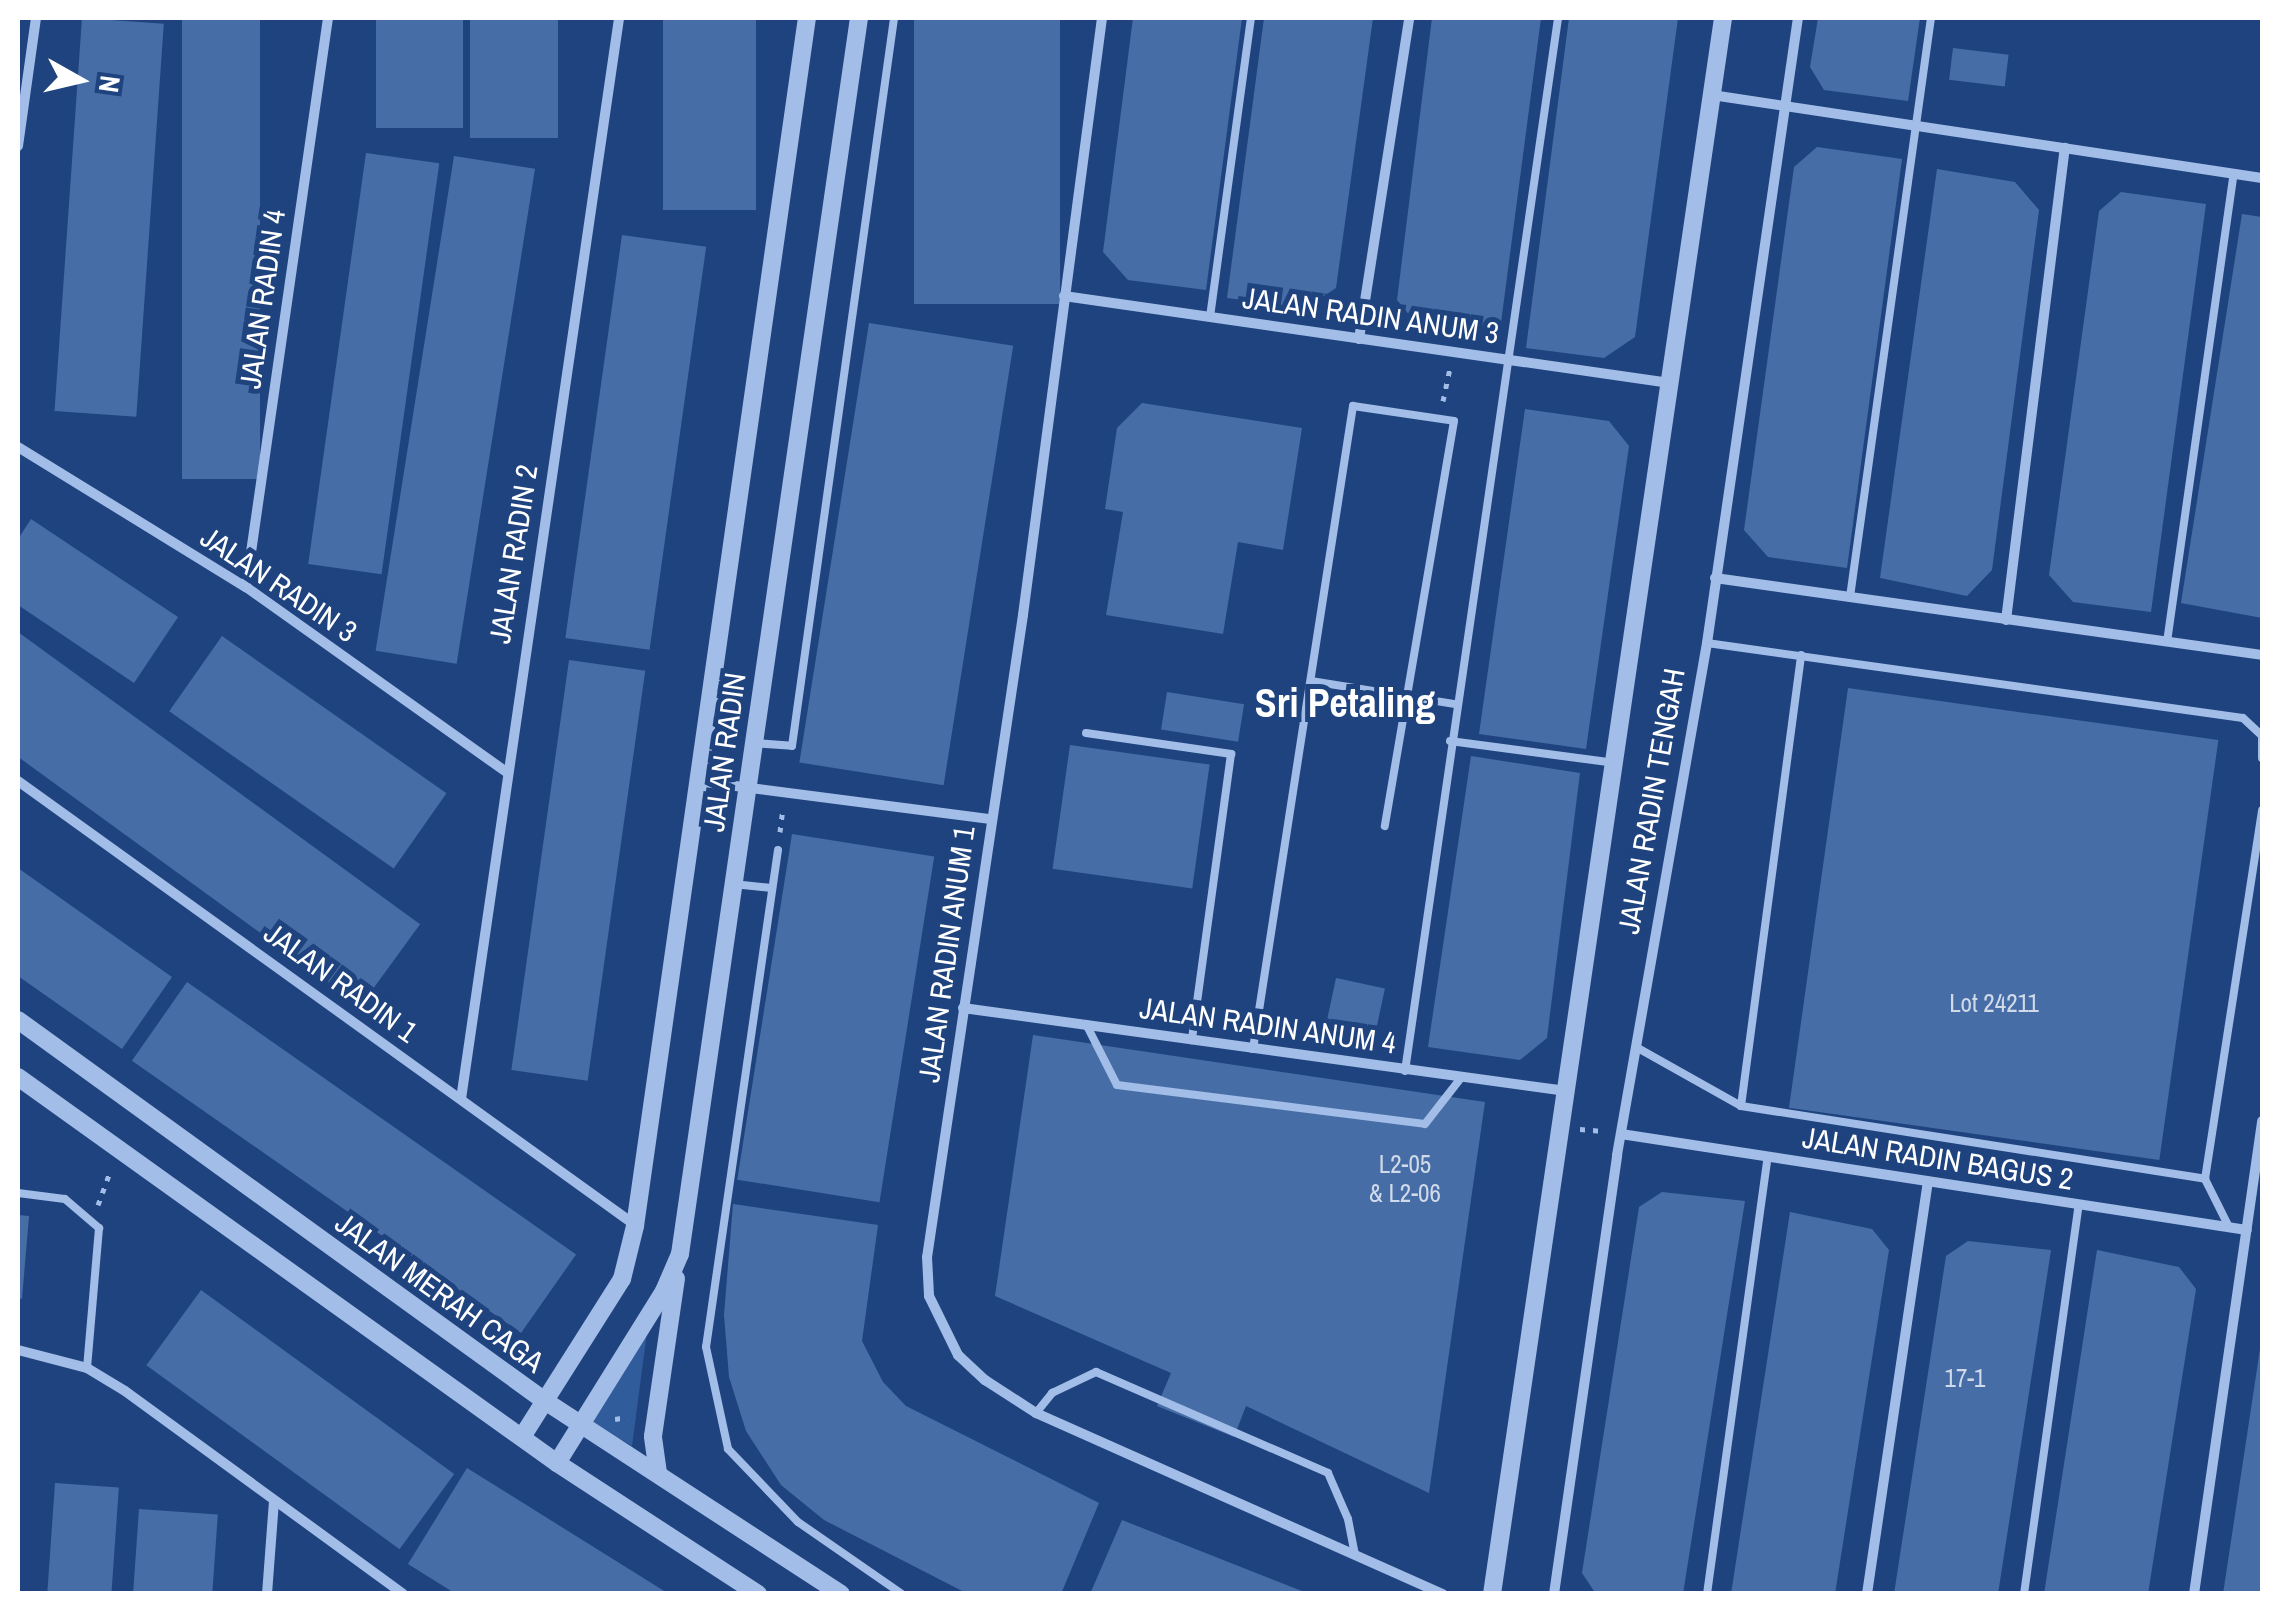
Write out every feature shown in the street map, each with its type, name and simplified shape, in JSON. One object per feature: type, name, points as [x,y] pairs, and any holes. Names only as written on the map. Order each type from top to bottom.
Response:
[{"type":"street","points":[[18,146],[36,18]]},
{"type":"street","name":"JALAN RADIN 4","points":[[246,587],[328,18]]},
{"type":"street","name":"JALAN RADIN 2","points":[[460,1098],[620,18]]},
{"type":"street","name":"JALAN RADIN","points":[[522,1437],[622,1280],[636,1226],[807,18]]},
{"type":"street","name":"JALAN RADIN","points":[[556,1464],[664,1291],[680,1254],[859,18]]},
{"type":"street","name":"JALAN RADIN ANUM 1","points":[[1102,18],[928,1257],[929,1296],[941,1328],[958,1355],[984,1380],[1036,1413],[1442,1594]]},
{"type":"street","points":[[1359,339],[1409,18]]},
{"type":"street","name":"JALAN RADIN TENGAH","points":[[1492,1594],[1724,18]]},
{"type":"street","name":"JALAN RADIN TENGAH","points":[[1554,1594],[1621,1134],[1707,642],[1798,18]]},
{"type":"street","points":[[1712,95],[2262,178]]},
{"type":"street","points":[[2006,620],[2064,148]]},
{"type":"street","name":"JALAN RADIN ANUM 3","points":[[1064,296],[1670,384]]},
{"type":"street","name":"JALAN RADIN 3","points":[[18,448],[246,587],[506,772]]},
{"type":"street","points":[[1715,578],[2262,655]]},
{"type":"street","name":"JALAN RADIN 1","points":[[18,781],[636,1226]]},
{"type":"street","points":[[698,781],[991,819]]},
{"type":"street","name":"JALAN RADIN ANUM 4","points":[[963,1008],[1566,1091]]},
{"type":"street","name":"JALAN MERAH CAGA","points":[[18,1020],[545,1401],[840,1594]]},
{"type":"street","points":[[18,1077],[556,1464],[758,1594]]},
{"type":"street","points":[[2194,1594],[2262,1125]]},
{"type":"street","name":"JALAN RADIN BAGUS 2","points":[[1621,1134],[2247,1230]]},
{"type":"street","points":[[1866,1594],[1928,1181]]},
{"type":"street","points":[[658,1473],[653,1436],[680,1254]]},
{"type":"street","points":[[18,1350],[47,1354],[87,1368],[176,1426],[403,1594]]},
{"type":"street","points":[[267,1594],[274,1501]]},
{"type":"lane","points":[[754,742],[792,746],[894,18]]},
{"type":"lane","points":[[1210,318],[1251,18]]},
{"type":"lane","points":[[1405,1070],[1455,704],[1558,18]]},
{"type":"lane","points":[[1850,597],[1931,18]]},
{"type":"lane","points":[[2166,642],[2234,174]]},
{"type":"lane","points":[[1253,1049],[1353,406],[1454,420],[1386,826]]},
{"type":"lane","points":[[1707,642],[2243,718],[2262,736],[2262,758]]},
{"type":"lane","points":[[1740,1106],[1801,655]]},
{"type":"lane","points":[[1311,681],[1455,704]]},
{"type":"lane","points":[[1086,732],[1231,754],[1192,1040]]},
{"type":"lane","points":[[1450,741],[1614,763]]},
{"type":"lane","points":[[2229,1227],[2205,1179],[2262,810]]},
{"type":"lane","points":[[778,850],[706,1347],[728,1449],[798,1522],[902,1594]]},
{"type":"lane","points":[[733,884],[772,888]]},
{"type":"lane","points":[[1086,1024],[1117,1086],[1425,1124],[1461,1078]]},
{"type":"lane","points":[[1636,1047],[1740,1106],[2205,1179]]},
{"type":"lane","points":[[1707,1594],[1768,1157]]},
{"type":"lane","points":[[18,1192],[66,1199],[99,1228],[87,1368]]},
{"type":"lane","points":[[2024,1594],[2079,1204]]},
{"type":"lane","points":[[1036,1413],[1052,1393],[1096,1372],[1328,1473],[1348,1520],[1354,1555]]},
{"type":"path","points":[[1443,401],[1448,374]]},
{"type":"path","points":[[1584,1129],[1603,1131]]},
{"type":"path","points":[[92,1222],[110,1175]]},
{"type":"shaded area","points":[[647,1332],[632,1446],[589,1421]]},
{"type":"building","points":[[82,18],[164,24],[136,417],[55,411]]},
{"type":"building","points":[[182,18],[260,18],[260,479],[182,479]]},
{"type":"building","points":[[376,18],[463,18],[463,128],[376,128]]},
{"type":"building","points":[[470,18],[558,18],[558,138],[470,138]]},
{"type":"building","points":[[663,18],[756,18],[756,210],[663,210]]},
{"type":"building","points":[[914,18],[1060,18],[1060,304],[914,304]]},
{"type":"building","points":[[1133,18],[1242,18],[1206,290],[1128,280],[1103,252]]},
{"type":"building","points":[[1264,18],[1373,18],[1336,288],[1306,308],[1227,298]]},
{"type":"building","points":[[1432,18],[1541,18],[1499,338],[1420,328],[1397,300]]},
{"type":"building","points":[[1569,18],[1678,18],[1635,337],[1604,358],[1526,348]]},
{"type":"building","points":[[1818,18],[1920,18],[1908,101],[1824,90],[1810,67]]},
{"type":"building","points":[[1953,48],[2009,55],[2005,87],[1949,80]]},
{"type":"building","points":[[1817,147],[1902,159],[1847,568],[1768,557],[1744,530],[1794,167]]},
{"type":"building","points":[[366,153],[439,163],[382,574],[308,564]]},
{"type":"building","points":[[454,156],[535,169],[457,664],[376,651]]},
{"type":"building","points":[[1937,169],[2015,182],[2039,210],[1992,570],[1967,596],[1880,578]]},
{"type":"building","points":[[2121,192],[2206,204],[2151,612],[2073,602],[2049,575],[2099,211]]},
{"type":"building","points":[[2242,214],[2262,217],[2262,618],[2181,603]]},
{"type":"building","points":[[622,235],[706,247],[650,650],[565,638]]},
{"type":"building","points":[[869,323],[1013,346],[944,785],[799,763]]},
{"type":"building","points":[[1142,403],[1302,428],[1283,550],[1238,542],[1223,634],[1106,615],[1123,512],[1105,509],[1117,428]]},
{"type":"building","points":[[1525,409],[1609,421],[1629,446],[1586,749],[1479,734]]},
{"type":"building","points":[[31,519],[178,617],[134,683],[18,605],[18,539]]},
{"type":"building","points":[[18,632],[420,924],[361,1006],[18,757]]},
{"type":"building","points":[[222,636],[446,793],[394,869],[169,711]]},
{"type":"building","points":[[569,660],[645,671],[588,1081],[511,1070]]},
{"type":"building","points":[[1848,688],[2218,740],[2159,1160],[1789,1108]]},
{"type":"building","points":[[1167,692],[1244,704],[1238,742],[1161,730]]},
{"type":"building","points":[[1070,745],[1210,765],[1192,888],[1053,869]]},
{"type":"building","points":[[1471,756],[1580,773],[1547,1038],[1520,1060],[1428,1047]]},
{"type":"building","points":[[792,834],[934,857],[879,1202],[737,1180]]},
{"type":"building","points":[[18,868],[172,977],[122,1049],[18,976]]},
{"type":"building","points":[[1336,978],[1385,988],[1374,1038],[1325,1028]]},
{"type":"building","points":[[187,982],[576,1254],[521,1333],[132,1061]]},
{"type":"building","points":[[1033,1035],[1485,1102],[1429,1493],[1246,1406],[1234,1437],[1157,1406],[1171,1373],[995,1296]]},
{"type":"building","points":[[1662,1192],[1745,1201],[1683,1594],[1596,1594],[1582,1573],[1639,1207]]},
{"type":"building","points":[[733,1204],[878,1225],[862,1341],[883,1382],[906,1406],[1099,1503],[1061,1594],[968,1594],[824,1520],[781,1485],[746,1431],[729,1377],[724,1315]]},
{"type":"building","points":[[1790,1212],[1872,1229],[1889,1250],[1835,1594],[1731,1594]]},
{"type":"building","points":[[18,1215],[29,1216],[22,1299],[18,1298]]},
{"type":"building","points":[[1968,1241],[2051,1250],[1998,1594],[1894,1594],[1946,1256]]},
{"type":"building","points":[[2097,1250],[2179,1267],[2196,1289],[2148,1594],[2044,1594]]},
{"type":"building","points":[[201,1290],[454,1474],[400,1549],[146,1365]]},
{"type":"building","points":[[2260,1349],[2262,1594],[2223,1594]]},
{"type":"building","points":[[467,1468],[669,1594],[456,1594],[408,1564]]},
{"type":"building","points":[[55,1483],[119,1487],[111,1594],[47,1594]]},
{"type":"building","points":[[139,1509],[218,1515],[212,1594],[133,1594]]},
{"type":"building","points":[[1122,1520],[1307,1593],[1307,1594],[1090,1594]]},
{"type":"district","name":"Sri Petaling","points":[[1345,703]]}]
